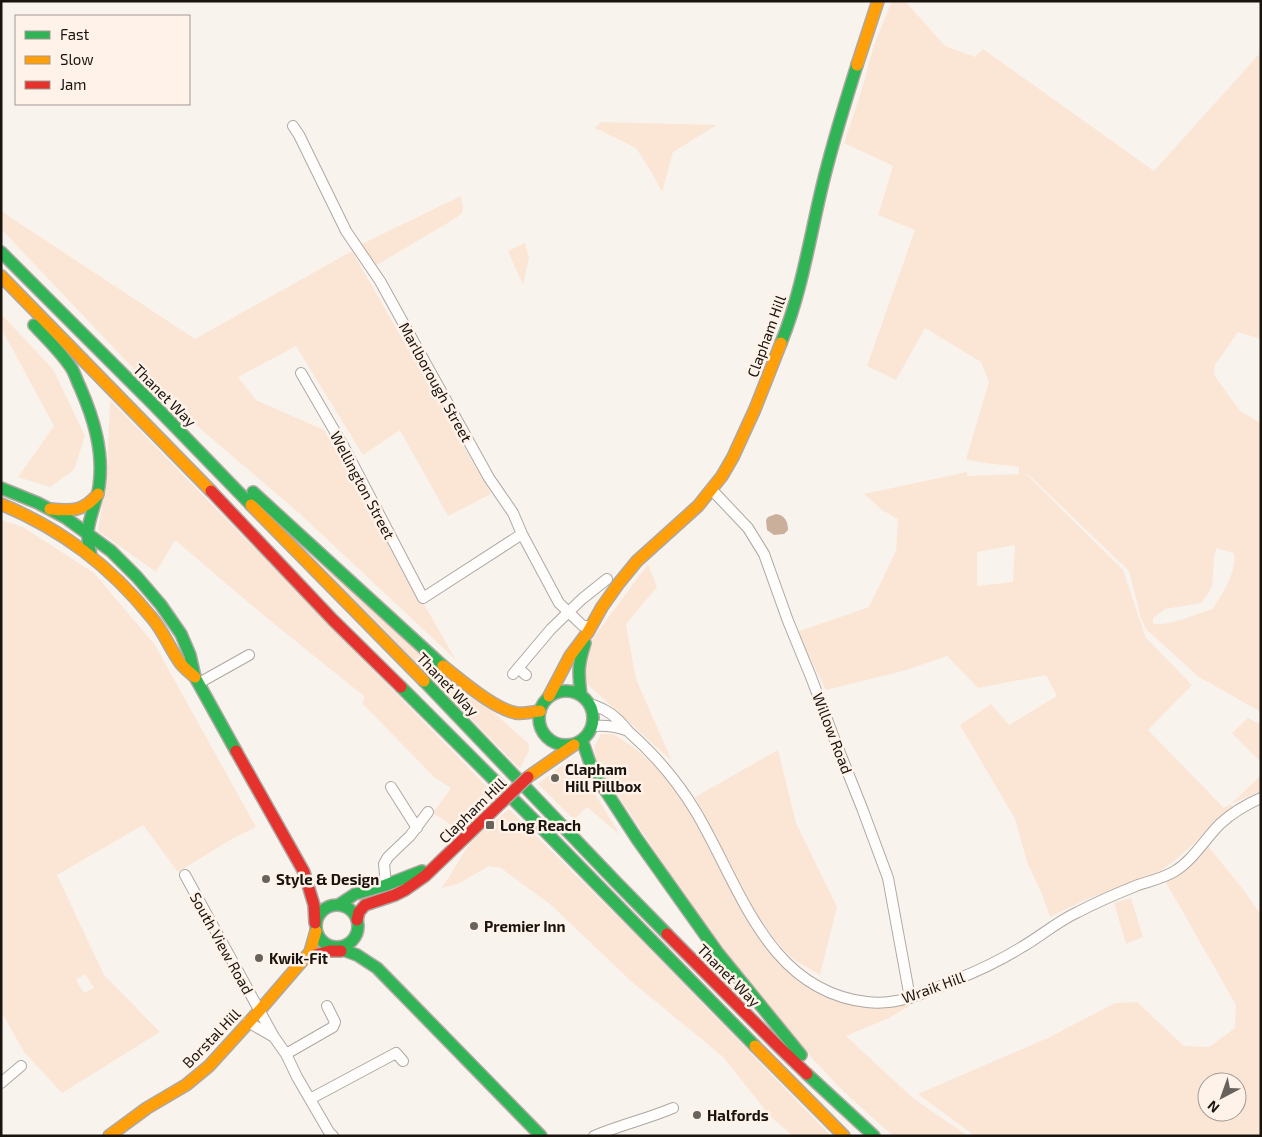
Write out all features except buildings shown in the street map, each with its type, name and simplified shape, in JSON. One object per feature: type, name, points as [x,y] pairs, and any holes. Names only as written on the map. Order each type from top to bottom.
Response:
[{"type":"main road","name":"Clapham Hill","points":[[549,696],[570,656],[602,607],[637,561],[698,506],[722,476],[733,457],[755,409],[785,334],[797,298],[822,188],[846,99],[878,1]]},
{"type":"main road","name":"Thanet Way","points":[[1,252],[433,690],[616,882],[778,1046],[874,1136]]},
{"type":"main road","name":"Thanet Way","points":[[1,276],[333,620],[539,825],[844,1136]]},
{"type":"main road","points":[[1,290],[72,369],[88,402],[96,430],[100,457],[98,494],[87,532],[88,547],[91,555]]},
{"type":"main road","points":[[154,405],[267,504],[452,674],[502,709],[528,714],[540,711]]},
{"type":"main road","points":[[1,488],[50,509],[87,532],[131,570],[160,603],[181,634],[192,660],[197,680],[304,872],[314,905],[316,927],[320,940],[334,947],[357,954],[377,968]]},
{"type":"main road","points":[[50,509],[77,510],[88,504],[98,494]]},
{"type":"main road","points":[[1,504],[14,508],[42,522],[68,538],[117,578],[154,620],[183,666],[197,680]]},
{"type":"main road","name":"Clapham Hill","points":[[581,694],[578,673],[579,661],[589,629]]},
{"type":"main road","points":[[565,690],[573,691],[581,694],[590,704],[594,718],[593,726],[589,734],[579,742],[566,745],[559,744],[545,736],[539,720],[540,711],[543,703],[549,696],[565,690]]},
{"type":"main road","name":"Clapham Hill","points":[[357,925],[359,912],[365,905],[395,895],[425,876],[528,777],[540,762],[544,751],[545,736]]},
{"type":"main road","name":"Clapham Hill","points":[[528,777],[579,742]]},
{"type":"main road","points":[[579,742],[598,779],[637,839],[718,953],[844,1109]]},
{"type":"main road","name":"Clapham Hill","points":[[332,899],[386,885],[412,876],[436,864]]},
{"type":"main road","points":[[304,872],[332,899],[349,908],[354,913],[363,950],[377,968],[541,1136]]},
{"type":"main road","points":[[316,927],[320,912],[330,905],[332,899]]},
{"type":"main road","points":[[334,947],[347,945],[352,941],[357,925]]},
{"type":"main road","name":"Borstal Hill","points":[[109,1136],[147,1108],[186,1085],[209,1066],[310,952],[316,927]]},
{"type":"main road","name":"Borstal Hill","points":[[299,965],[334,947]]},
{"type":"main road","points":[[316,955],[334,951],[357,954]]},
{"type":"street","name":"Marlborough Street","points":[[293,126],[346,231],[380,281],[489,478],[513,512],[522,534],[559,603],[583,626],[589,629]]},
{"type":"street","name":"Wellington Street","points":[[300,373],[345,449],[423,598],[522,534]]},
{"type":"street","name":"Willow Road","points":[[711,488],[748,528],[764,554],[788,621],[888,878],[910,998]]},
{"type":"street","points":[[519,672],[551,629],[582,599],[607,579]]},
{"type":"street","points":[[197,680],[249,654]]},
{"type":"street","name":"Wraik Hill","points":[[590,704],[602,708],[618,719],[647,749],[681,790],[696,812],[748,912],[776,952],[803,978],[815,985],[838,996],[868,1002],[910,998],[930,991],[983,968],[1021,948],[1075,912],[1174,871],[1185,863],[1220,824],[1240,808],[1261,798]]},
{"type":"street","points":[[593,726],[615,726],[627,730]]},
{"type":"street","points":[[391,787],[416,828]]},
{"type":"street","points":[[386,885],[384,864],[388,857],[410,836],[428,812]]},
{"type":"street","name":"South View Road","points":[[185,875],[274,1037],[286,1054],[297,1078],[333,1136]]},
{"type":"street","points":[[286,1054],[333,1027],[335,1022],[327,1006]]},
{"type":"street","points":[[248,1022],[274,1037]]},
{"type":"street","points":[[310,1099],[396,1053],[403,1061]]},
{"type":"street","points":[[1,1083],[21,1066]]},
{"type":"street","points":[[594,1136],[673,1108]]},
{"type":"shaded area","points":[[892,1],[905,1],[945,46],[975,57],[983,49],[1154,171],[1261,52],[1261,339],[1238,332],[1215,365],[1214,375],[1240,411],[1261,423],[1261,712],[1199,677],[1146,629],[1141,618],[1129,571],[1024,472],[1123,570],[1146,638],[1192,685],[1148,730],[1224,808],[1231,804],[1232,808],[1216,820],[1198,840],[1173,862],[1160,871],[1083,901],[1050,917],[1027,862],[1015,819],[960,725],[991,704],[1009,725],[1057,696],[1046,675],[978,688],[947,656],[903,671],[826,690],[797,632],[869,607],[896,551],[898,519],[882,510],[864,494],[967,472],[967,476],[1019,474],[1019,467],[966,459],[989,382],[981,362],[925,328],[896,380],[867,366],[915,230],[878,215],[893,166],[844,143],[874,45]],"holes":[[[1015,545],[1013,582],[977,586],[977,552]],[[1216,548],[1234,553],[1234,560],[1231,575],[1213,609],[1177,621],[1153,624],[1153,618],[1165,609],[1201,603],[1212,586]]]},
{"type":"shaded area","points":[[601,122],[717,125],[673,152],[662,192],[636,148],[595,128]]},
{"type":"shaded area","points":[[461,196],[462,213],[456,218],[375,266],[360,245]]},
{"type":"shaded area","points":[[1,211],[195,339],[352,251],[491,494],[448,516],[400,430],[363,455],[296,346],[238,377],[256,400],[324,430],[456,660],[299,513],[149,385],[1,229]]},
{"type":"shaded area","points":[[525,243],[529,258],[523,285],[508,251]]},
{"type":"shaded area","points":[[1,314],[53,369],[85,436],[74,470],[50,487],[18,477],[54,426],[1,328]]},
{"type":"shaded area","points":[[110,400],[494,794],[457,829],[433,813],[451,788],[435,778],[362,703],[365,697],[262,614],[175,540],[156,572],[98,531],[107,475]]},
{"type":"shaded area","points":[[255,498],[529,744],[529,750],[520,769]]},
{"type":"shaded area","points":[[776,514],[784,517],[787,522],[788,530],[784,534],[774,535],[767,530],[766,520],[768,517]]},
{"type":"shaded area","points":[[1,520],[23,527],[94,573],[155,645],[256,827],[230,840],[178,872],[143,825],[57,875],[104,975],[160,1032],[62,1093],[24,1052],[1,1011]],"holes":[[[85,974],[94,988],[84,993],[76,980]]]},
{"type":"shaded area","points":[[648,564],[657,587],[626,624],[636,679],[672,761],[587,684],[584,668],[593,638]]},
{"type":"shaded area","points":[[1248,718],[1261,725],[1261,762],[1232,733]]},
{"type":"shaded area","points":[[601,734],[613,734],[633,747],[657,768],[685,802],[756,934],[779,961],[808,986],[826,997],[850,1004],[881,1006],[909,1002],[911,1005],[889,1018],[846,1036],[914,1099],[968,1136],[893,1136],[843,1091],[796,1041],[728,961],[597,764],[594,747]]},
{"type":"shaded area","points":[[778,750],[796,823],[837,907],[820,975],[793,959],[767,932],[738,883],[695,797]]},
{"type":"shaded area","points":[[569,760],[578,766],[620,835],[587,807],[574,820],[538,784]]},
{"type":"shaded area","points":[[1261,775],[1261,791],[1231,804]]},
{"type":"shaded area","points":[[509,809],[638,937],[831,1136],[793,1136],[771,1117],[722,1056],[632,982],[551,905],[501,868],[489,866],[458,884],[442,888],[470,843]]},
{"type":"shaded area","points":[[1207,845],[1243,889],[1261,915],[1261,1136],[975,1136],[918,1094],[1050,1037],[1115,1003],[1137,1002],[1184,1046],[1209,1047],[1235,1028],[1236,1005],[1164,879]]},
{"type":"shaded area","points":[[1131,898],[1143,937],[1126,944],[1114,903]]},
{"type":"traffic: fast","points":[[781,343],[794,306],[829,159],[857,65]]},
{"type":"traffic: fast","points":[[1,252],[251,505]]},
{"type":"traffic: fast","points":[[34,325],[72,369],[90,411],[97,436],[100,474],[99,487],[88,528],[91,555]]},
{"type":"traffic: fast","points":[[1,488],[38,503],[66,518],[111,551],[137,577],[161,605],[181,634],[190,655],[195,677],[236,751]]},
{"type":"traffic: fast","points":[[253,492],[443,666]]},
{"type":"traffic: fast","points":[[581,695],[579,669],[585,643]]},
{"type":"traffic: fast","points":[[424,681],[667,934]]},
{"type":"traffic: fast","points":[[401,687],[755,1046]]},
{"type":"traffic: fast","points":[[561,691],[571,691],[581,695],[589,703],[593,718],[589,733],[581,741],[571,745],[561,745],[551,741],[543,733],[539,723],[539,713],[543,703],[551,695],[561,691]]},
{"type":"traffic: fast","points":[[582,740],[598,779],[637,839],[718,953],[801,1055]]},
{"type":"traffic: fast","points":[[340,904],[355,894],[386,885],[422,871]]},
{"type":"traffic: fast","points":[[341,905],[349,908],[355,914],[358,926],[355,938],[349,944],[333,947],[325,944],[319,938],[316,922],[319,914],[325,908],[341,905]]},
{"type":"traffic: fast","points":[[335,947],[357,955],[377,968],[541,1136]]},
{"type":"traffic: fast","points":[[807,1074],[874,1136]]},
{"type":"traffic: slow","points":[[857,65],[878,1]]},
{"type":"traffic: slow","points":[[1,276],[211,491]]},
{"type":"traffic: slow","points":[[549,696],[570,656],[588,632],[602,607],[619,583],[637,561],[698,506],[722,476],[755,409],[781,343]]},
{"type":"traffic: slow","points":[[50,509],[77,509],[93,500],[98,494]]},
{"type":"traffic: slow","points":[[1,504],[45,525],[84,551],[102,566],[136,599],[152,618],[181,664],[195,677]]},
{"type":"traffic: slow","points":[[251,505],[424,681]]},
{"type":"traffic: slow","points":[[443,666],[498,706],[516,713],[540,711]]},
{"type":"traffic: slow","points":[[528,777],[574,745]]},
{"type":"traffic: slow","points":[[109,1136],[147,1108],[186,1085],[209,1066],[310,952],[316,931]]},
{"type":"traffic: slow","points":[[755,1046],[844,1136]]},
{"type":"traffic: jam","points":[[211,491],[333,620],[401,687]]},
{"type":"traffic: jam","points":[[236,751],[304,872],[314,905],[315,923]]},
{"type":"traffic: jam","points":[[502,802],[528,777]]},
{"type":"traffic: jam","points":[[357,920],[359,912],[365,905],[395,895],[425,876],[502,802]]},
{"type":"traffic: jam","points":[[667,934],[807,1074]]},
{"type":"traffic: jam","points":[[315,955],[330,951],[341,951]]},
{"type":"place","name":"Clapham Hill Pillbox","points":[[555,778]]},
{"type":"place","name":"Long Reach","points":[[490,825]]},
{"type":"place","name":"Style & Design","points":[[266,879]]},
{"type":"place","name":"Premier Inn","points":[[474,926]]},
{"type":"place","name":"Kwik-Fit","points":[[259,958]]},
{"type":"place","name":"Halfords","points":[[697,1115]]}]
